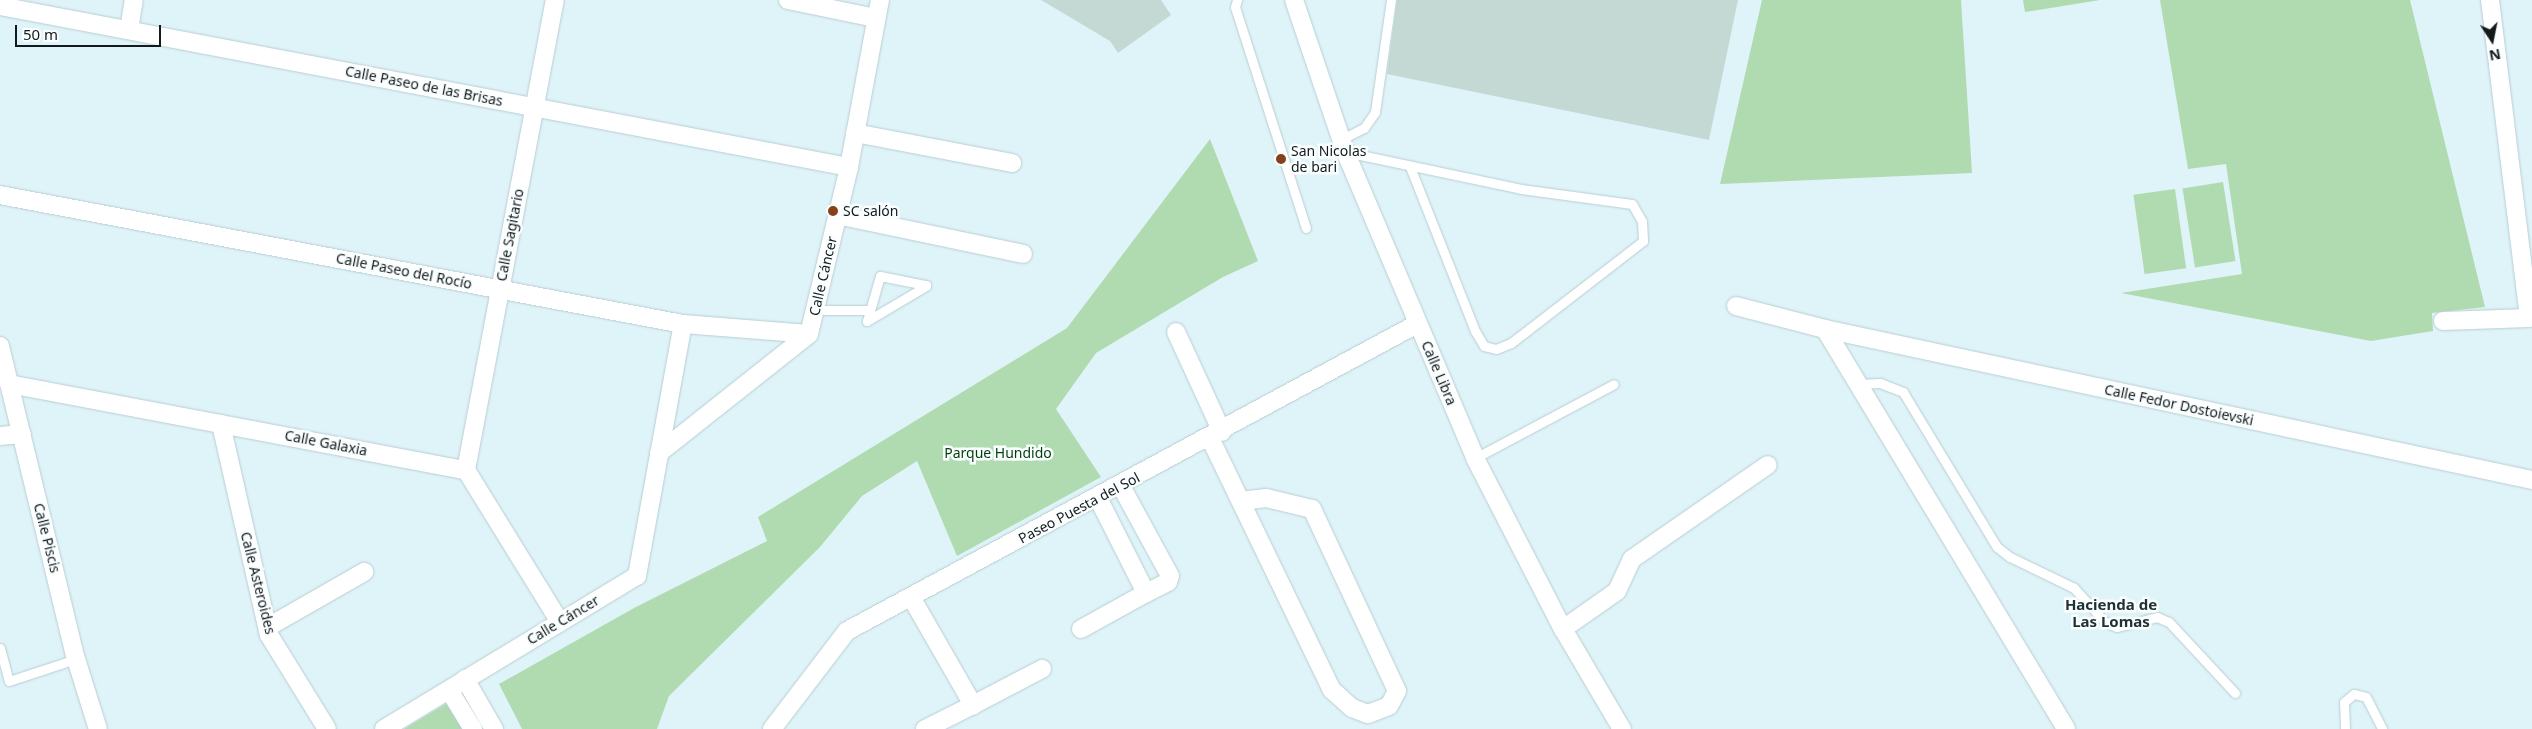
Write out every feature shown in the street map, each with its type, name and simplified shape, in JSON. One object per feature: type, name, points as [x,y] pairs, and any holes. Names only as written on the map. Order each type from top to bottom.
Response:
[{"type":"street","points":[[129,30],[134,0]]},
{"type":"street","name":"Calle Sagitario","points":[[466,470],[555,0]]},
{"type":"street","points":[[788,0],[876,18]]},
{"type":"street","name":"Calle Cáncer","points":[[660,453],[809,334],[849,167],[880,0]]},
{"type":"street","name":"Calle Libra","points":[[1294,0],[1342,146],[1475,458],[1563,628],[1622,729]]},
{"type":"street","points":[[2443,321],[2530,319],[2490,0]]},
{"type":"street","name":"Calle Paseo de las Brisas","points":[[0,6],[849,167]]},
{"type":"street","points":[[855,132],[1012,163]]},
{"type":"street","name":"Calle Paseo del Rocío","points":[[0,195],[684,324],[809,334]]},
{"type":"street","points":[[837,215],[1023,254]]},
{"type":"street","name":"Calle Fedor Dostoievski","points":[[1736,306],[1825,329],[2532,480]]},
{"type":"street","name":"Calle Cáncer","points":[[384,729],[636,576],[684,324]]},
{"type":"street","name":"Paseo Puesta del Sol","points":[[776,727],[847,631],[1216,435],[1417,324]]},
{"type":"street","points":[[1825,329],[2066,729]]},
{"type":"street","points":[[1176,332],[1243,501],[1332,690],[1352,708],[1368,714],[1389,706],[1397,691],[1312,509],[1266,498],[1243,501]]},
{"type":"street","name":"Calle Piscis","points":[[0,346],[76,660],[98,729]]},
{"type":"street","name":"Calle Galaxia","points":[[9,384],[466,470]]},
{"type":"street","name":"Calle Asteroides","points":[[221,424],[268,628],[327,729]]},
{"type":"street","points":[[0,436],[22,434]]},
{"type":"street","points":[[1563,628],[1618,591],[1632,560],[1768,465]]},
{"type":"street","points":[[466,470],[560,622]]},
{"type":"street","points":[[1081,629],[1168,582],[1170,576],[1121,486]]},
{"type":"street","points":[[1098,498],[1146,593]]},
{"type":"street","points":[[268,628],[364,572]]},
{"type":"street","points":[[911,597],[974,705]]},
{"type":"street","points":[[925,729],[1042,669]]},
{"type":"street","points":[[466,679],[494,729]]},
{"type":"street","points":[[449,690],[473,729]]},
{"type":"lane","points":[[1237,0],[1235,7],[1306,228]]},
{"type":"lane","points":[[1342,146],[1364,128],[1375,112],[1391,0]]},
{"type":"lane","points":[[1342,146],[1410,167],[1521,189],[1632,204],[1642,220],[1643,241],[1510,343],[1496,348],[1484,346],[1475,331],[1410,167]]},
{"type":"lane","points":[[880,276],[926,284],[868,322],[867,310],[880,276]]},
{"type":"lane","points":[[815,310],[867,310]]},
{"type":"lane","points":[[1859,384],[1880,383],[1902,392],[1997,547],[2010,557],[2074,588],[2105,622],[2117,627],[2157,617],[2169,622],[2236,693]]},
{"type":"lane","points":[[1475,458],[1614,384]]},
{"type":"lane","points":[[0,648],[9,681],[76,660]]},
{"type":"lane","points":[[2345,729],[2344,702],[2354,694],[2366,697],[2382,729]]},
{"type":"green space","points":[[1762,0],[1961,0],[1972,173],[1720,184]]},
{"type":"green space","points":[[2023,0],[2100,0],[2025,12]]},
{"type":"green space","points":[[2160,0],[2410,0],[2485,307],[2432,313],[2433,331],[2371,341],[2121,293],[2242,274],[2226,164],[2188,169]]},
{"type":"green space","name":"Parque Hundido","points":[[1210,139],[1258,261],[1223,277],[1096,353],[1056,409],[1101,477],[957,556],[917,461],[862,496],[820,547],[669,696],[657,729],[522,729],[499,684],[634,608],[767,541],[758,517],[1067,328]]},
{"type":"green space","points":[[2223,182],[2236,261],[2195,267],[2183,188]]},
{"type":"green space","points":[[2175,189],[2186,268],[2145,274],[2133,195]]},
{"type":"green space","points":[[447,703],[462,729],[404,729]]},
{"type":"building","points":[[1041,0],[1161,0],[1171,15],[1118,53],[1110,41]]},
{"type":"building","points":[[1397,0],[1738,0],[1709,140],[1387,74]]},
{"type":"place","name":"San Nicolas de bari","points":[[1281,159]]},
{"type":"place","name":"SC salón","points":[[833,211]]},
{"type":"district","name":"Hacienda de Las Lomas","points":[[2111,612]]}]
